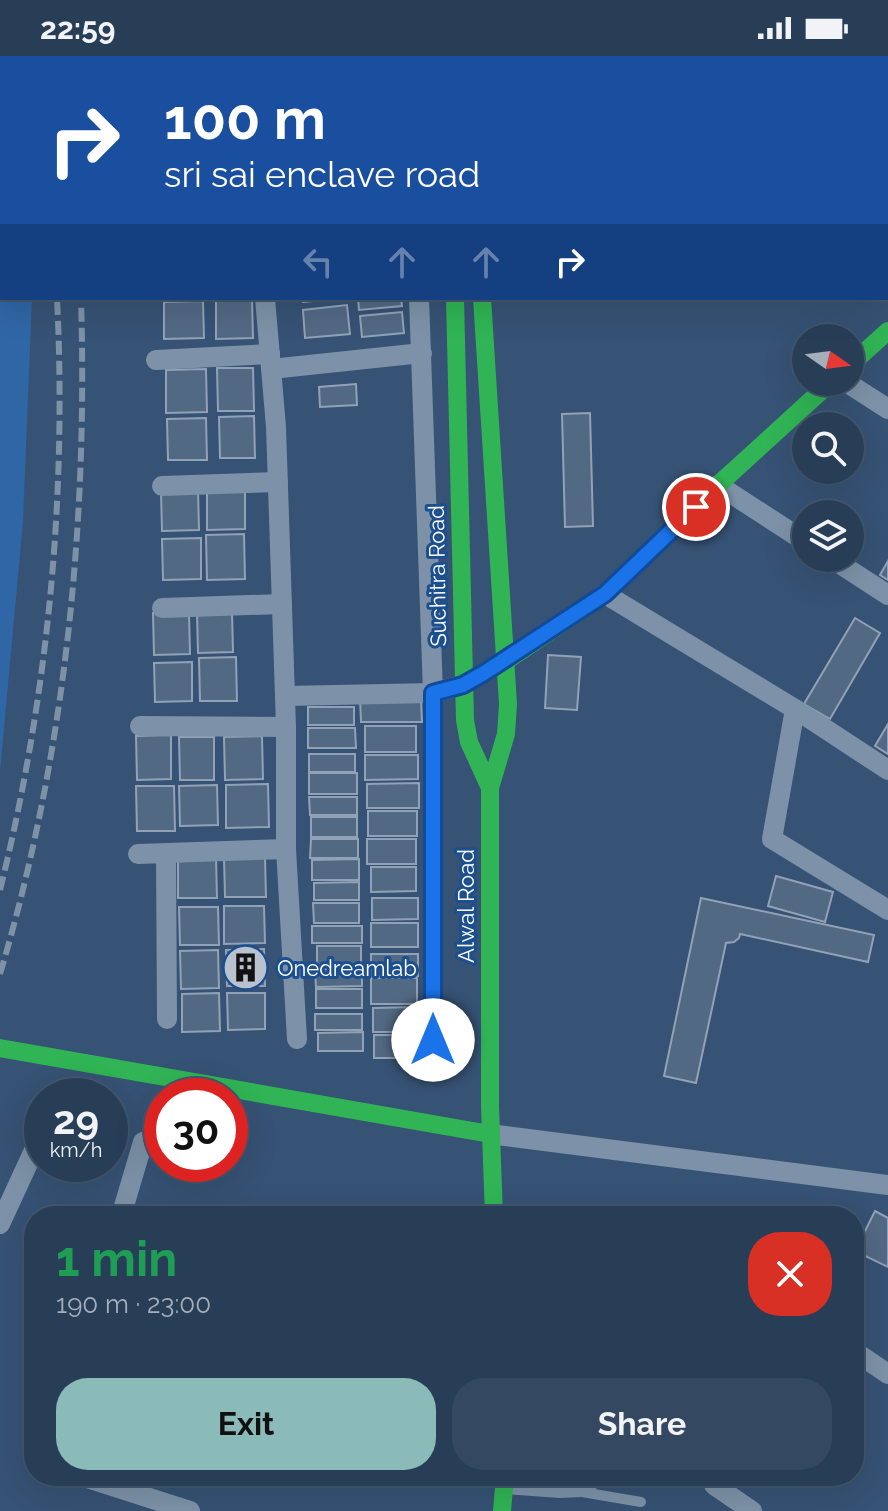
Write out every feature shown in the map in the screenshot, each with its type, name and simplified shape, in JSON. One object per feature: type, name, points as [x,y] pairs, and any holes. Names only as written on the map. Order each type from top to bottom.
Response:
[{"type":"main road","name":"Suchitra Road","points":[[455,300],[465,720],[469,742],[490,788]]},
{"type":"main road","points":[[482,300],[508,704],[506,734],[490,788]]},
{"type":"main road","points":[[864,352],[888,331]]},
{"type":"main road","points":[[463,685],[506,661],[605,594],[816,396]]},
{"type":"main road","name":"Alwal Road","points":[[490,788],[490,1134],[494,1206]]},
{"type":"main road","points":[[0,1048],[490,1134]]},
{"type":"main road","points":[[502,1511],[505,1486]]},
{"type":"street","points":[[265,300],[278,482],[286,727],[286,849],[297,1039]]},
{"type":"street","points":[[419,300],[433,693],[433,1071]]},
{"type":"street","points":[[156,360],[270,361],[422,353]]},
{"type":"street","points":[[864,394],[888,409]]},
{"type":"street","points":[[162,486],[278,482]]},
{"type":"street","points":[[718,485],[792,533]]},
{"type":"street","points":[[853,572],[888,595]]},
{"type":"street","points":[[605,594],[795,709],[888,770]]},
{"type":"street","points":[[162,608],[282,604]]},
{"type":"street","points":[[285,696],[433,693],[463,685]]},
{"type":"street","points":[[795,709],[772,839],[888,910]]},
{"type":"street","points":[[140,726],[286,727]]},
{"type":"street","points":[[138,854],[286,849]]},
{"type":"street","points":[[166,854],[167,1019]]},
{"type":"street","points":[[490,1134],[888,1185]]},
{"type":"street","points":[[124,1206],[143,1142]]},
{"type":"street","points":[[0,1224],[24,1172]]},
{"type":"street","points":[[864,1358],[888,1374]]},
{"type":"street","points":[[110,1486],[178,1509]]},
{"type":"street","points":[[715,1486],[752,1511]]},
{"type":"lane","points":[[525,1486],[641,1502]]},
{"type":"lane","points":[[582,1492],[591,1486]]},
{"type":"shaded area","points":[[0,300],[32,300],[23,522],[0,772]]},
{"type":"building","points":[[216,300],[252,300],[253,338],[216,339]]},
{"type":"building","points":[[358,300],[401,300],[402,306],[359,310]]},
{"type":"building","points":[[203,301],[204,338],[164,339],[164,302]]},
{"type":"building","points":[[347,305],[350,334],[305,338],[303,310]]},
{"type":"building","points":[[402,312],[404,333],[362,337],[360,316]]},
{"type":"building","points":[[217,368],[253,368],[254,411],[218,411]]},
{"type":"building","points":[[206,369],[207,412],[166,413],[166,370]]},
{"type":"building","points":[[356,384],[357,405],[320,407],[319,387]]},
{"type":"building","points":[[590,413],[593,526],[565,527],[562,414]]},
{"type":"building","points":[[254,416],[255,458],[220,458],[219,417]]},
{"type":"building","points":[[206,418],[207,460],[168,460],[167,419]]},
{"type":"building","points":[[198,490],[199,530],[162,531],[161,491]]},
{"type":"building","points":[[245,490],[245,529],[207,530],[207,491]]},
{"type":"building","points":[[244,534],[245,579],[207,580],[206,535]]},
{"type":"building","points":[[201,538],[201,579],[163,580],[162,539]]},
{"type":"building","points":[[888,561],[888,580],[880,575]]},
{"type":"building","points":[[232,612],[233,652],[198,653],[197,613]]},
{"type":"building","points":[[153,613],[189,613],[190,654],[154,655]]},
{"type":"building","points":[[855,618],[880,633],[830,719],[804,704]]},
{"type":"building","points":[[548,655],[581,657],[577,710],[545,708]]},
{"type":"building","points":[[236,657],[237,701],[200,701],[199,658]]},
{"type":"building","points":[[192,662],[192,701],[155,702],[154,663]]},
{"type":"building","points":[[360,698],[421,698],[422,722],[361,722]]},
{"type":"building","points":[[308,707],[354,707],[354,725],[308,725]]},
{"type":"building","points":[[888,724],[888,754],[875,746]]},
{"type":"building","points":[[365,726],[416,726],[416,752],[365,752]]},
{"type":"building","points":[[308,728],[355,728],[356,748],[308,748]]},
{"type":"building","points":[[171,735],[171,779],[137,780],[136,736]]},
{"type":"building","points":[[262,736],[263,779],[225,780],[224,737]]},
{"type":"building","points":[[179,737],[214,737],[214,780],[180,780]]},
{"type":"building","points":[[309,754],[355,754],[355,772],[309,772]]},
{"type":"building","points":[[365,755],[418,755],[418,779],[365,780]]},
{"type":"building","points":[[309,773],[357,773],[357,794],[309,794]]},
{"type":"building","points":[[419,783],[419,808],[367,808],[367,784]]},
{"type":"building","points":[[268,784],[269,827],[226,828],[226,785]]},
{"type":"building","points":[[217,785],[218,825],[180,826],[179,786]]},
{"type":"building","points":[[136,786],[174,786],[175,831],[137,831]]},
{"type":"building","points":[[309,797],[357,797],[357,815],[310,815]]},
{"type":"building","points":[[368,811],[417,811],[417,836],[368,836]]},
{"type":"building","points":[[311,817],[357,817],[357,837],[311,837]]},
{"type":"building","points":[[311,839],[358,839],[358,858],[310,858]]},
{"type":"building","points":[[367,839],[416,839],[416,864],[367,864]]},
{"type":"building","points":[[265,857],[266,897],[225,897],[224,858]]},
{"type":"building","points":[[178,858],[216,858],[217,898],[178,898]]},
{"type":"building","points":[[359,859],[359,880],[312,880],[312,860]]},
{"type":"building","points":[[371,867],[416,867],[416,891],[371,892]]},
{"type":"building","points":[[776,876],[833,892],[825,922],[768,906]]},
{"type":"building","points":[[359,882],[359,900],[314,900],[314,883]]},
{"type":"building","points":[[372,898],[418,898],[418,919],[372,920]]},
{"type":"building","points":[[701,898],[874,935],[868,962],[740,934],[734,942],[726,943],[696,1083],[664,1076]]},
{"type":"building","points":[[313,903],[359,903],[359,923],[314,923]]},
{"type":"building","points":[[224,906],[264,906],[265,943],[224,944]]},
{"type":"building","points":[[179,907],[218,907],[219,945],[180,945]]},
{"type":"building","points":[[371,923],[418,923],[418,947],[371,947]]},
{"type":"building","points":[[312,926],[362,926],[362,943],[312,943]]},
{"type":"building","points":[[317,946],[361,946],[361,965],[317,964]]},
{"type":"building","name":"Onedreamlab","points":[[264,949],[265,986],[227,986],[226,950]]},
{"type":"building","points":[[218,950],[219,988],[181,989],[180,951]]},
{"type":"building","points":[[371,954],[418,954],[418,976],[371,976]]},
{"type":"building","points":[[315,969],[362,969],[362,986],[316,987]]},
{"type":"building","points":[[371,978],[417,978],[417,1004],[371,1004]]},
{"type":"building","points":[[316,989],[362,989],[362,1008],[316,1008]]},
{"type":"building","points":[[219,993],[220,1031],[182,1032],[182,994]]},
{"type":"building","points":[[227,993],[265,993],[265,1029],[228,1030]]},
{"type":"building","points":[[418,1007],[418,1032],[373,1032],[373,1008]]},
{"type":"building","points":[[315,1014],[362,1014],[362,1030],[315,1030]]},
{"type":"building","points":[[363,1032],[363,1051],[318,1051],[318,1033]]},
{"type":"building","points":[[374,1035],[418,1035],[418,1058],[374,1058]]},
{"type":"building","points":[[875,1211],[888,1218],[888,1267],[864,1255],[864,1233]]},
{"type":"railway","points":[[0,890],[31,744],[50,596],[59,447],[57,300]]},
{"type":"railway","points":[[0,974],[41,808],[68,639],[80,469],[81,300]]},
{"type":"traffic: fast","points":[[455,300],[465,720],[469,742],[490,788]]},
{"type":"traffic: fast","points":[[482,300],[508,704],[506,734],[490,788],[490,1106],[494,1206]]},
{"type":"traffic: fast","points":[[864,352],[888,331]]},
{"type":"traffic: fast","points":[[463,685],[506,661],[605,594],[816,396]]},
{"type":"traffic: fast","points":[[0,1048],[490,1134]]},
{"type":"traffic: fast","points":[[502,1511],[504,1486]]},
{"type":"place","name":"Onedreamlab","points":[[246,968]]},
{"type":"route","points":[[433,1040],[433,693],[463,685],[506,661],[605,594],[696,507]]}]
